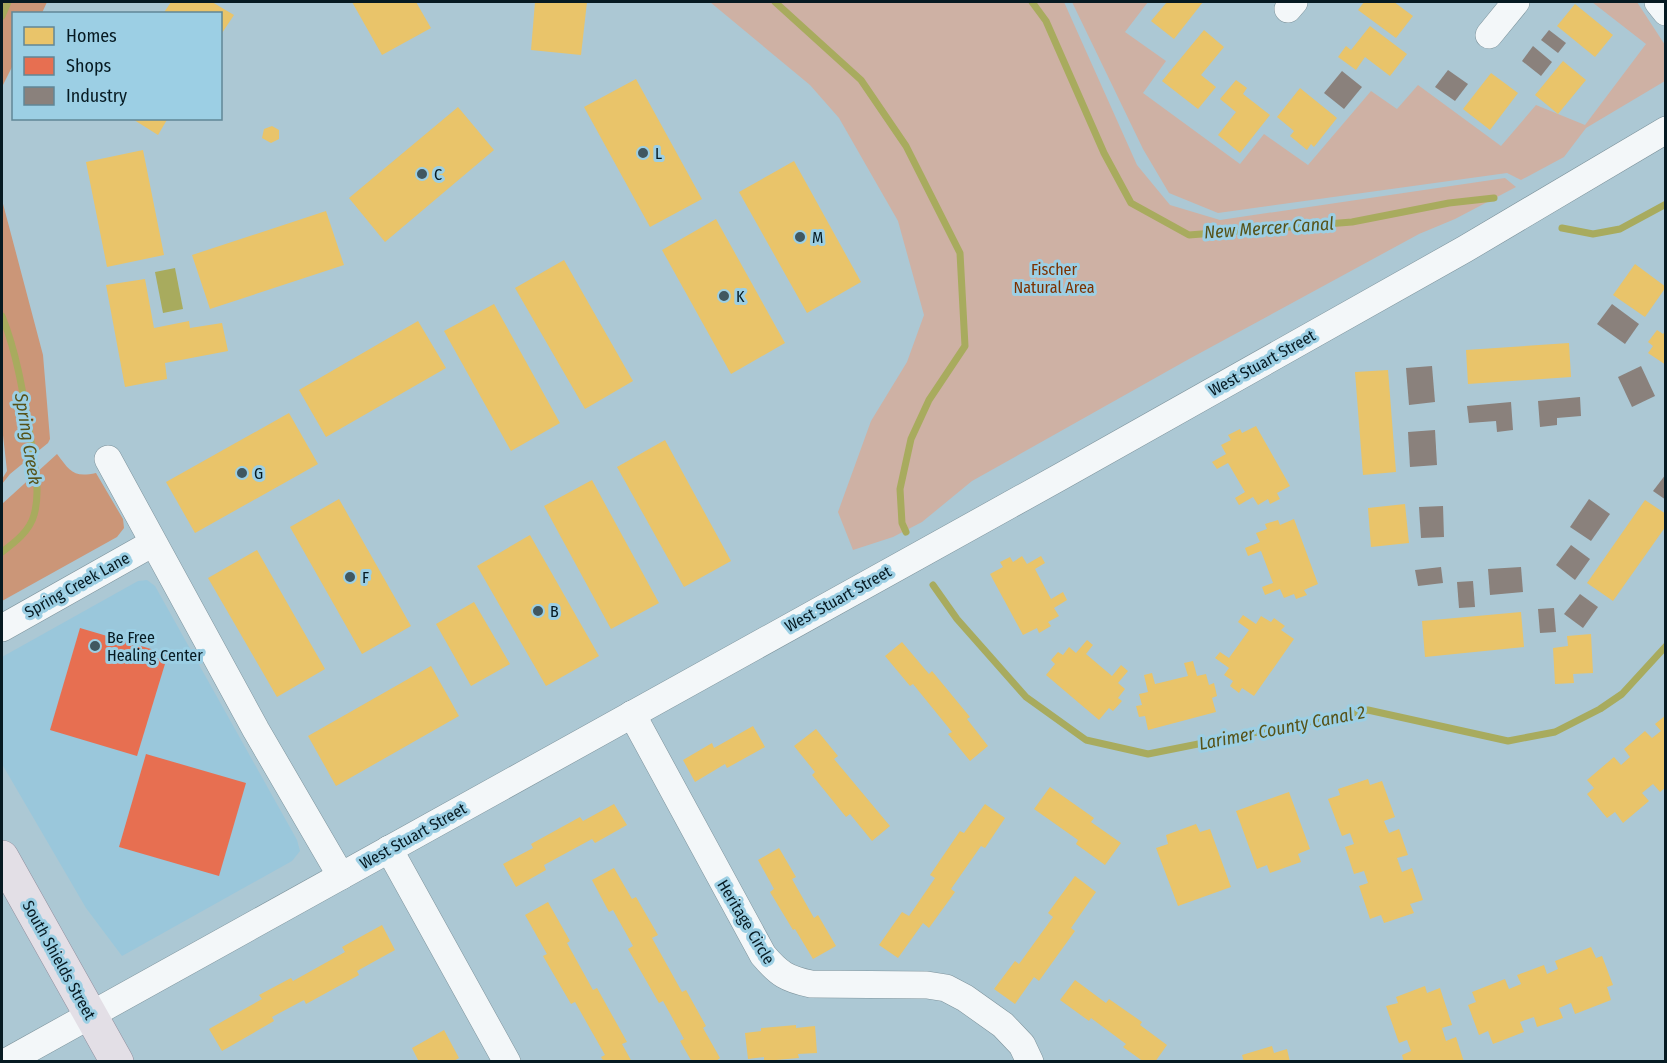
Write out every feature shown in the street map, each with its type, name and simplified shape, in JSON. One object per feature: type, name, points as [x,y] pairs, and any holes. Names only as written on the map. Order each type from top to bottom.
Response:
[{"type":"main road","name":"South Shields Street","points":[[2,857],[117,1062]]},
{"type":"street","points":[[1489,35],[1516,2]]},
{"type":"street","points":[[1658,2],[1665,12]]},
{"type":"street","name":"West Stuart Street","points":[[6,1062],[1060,477],[1454,255],[1665,130]]},
{"type":"street","points":[[108,459],[256,730],[341,876]]},
{"type":"street","name":"Spring Creek Lane","points":[[2,628],[153,543]]},
{"type":"street","name":"Heritage Circle","points":[[632,714],[762,956],[777,972],[793,980],[811,984],[927,985],[946,988],[1003,1025],[1022,1045],[1030,1062]]},
{"type":"street","points":[[389,849],[507,1062]]},
{"type":"shaded area","points":[[2,2],[47,2],[42,12],[12,12],[12,67],[2,87]]},
{"type":"shaded area","points":[[2,200],[43,355],[50,439],[10,474],[2,484],[7,471],[2,426]]},
{"type":"shaded area","points":[[175,268],[183,309],[163,313],[155,272]]},
{"type":"shaded area","points":[[57,454],[65,465],[77,474],[96,473],[123,519],[124,528],[117,537],[2,601],[2,504]]},
{"type":"shaded area","points":[[147,580],[155,586],[297,840],[300,851],[292,861],[122,956],[86,908],[2,764],[2,657],[138,581]]},
{"type":"green space","name":"Fischer Natural Area","points":[[710,2],[1064,2],[1137,165],[1170,205],[1220,220],[1505,178],[1516,187],[1455,219],[1419,234],[1189,359],[972,481],[922,522],[893,537],[853,550],[838,512],[871,421],[907,362],[924,315],[898,221],[839,118],[810,85]]},
{"type":"green space","points":[[1072,2],[1148,2],[1125,32],[1166,61],[1143,93],[1240,164],[1264,134],[1308,165],[1371,91],[1397,109],[1418,85],[1501,146],[1536,105],[1585,125],[1646,44],[1592,2],[1637,2],[1665,45],[1665,81],[1586,128],[1564,157],[1521,180],[1507,173],[1218,213],[1169,193],[1143,149]]},
{"type":"building: Homes","points":[[171,2],[212,2],[234,15],[222,33],[222,12],[164,12]]},
{"type":"building: Homes","points":[[352,2],[416,2],[431,28],[382,55]]},
{"type":"building: Homes","points":[[535,2],[587,2],[581,55],[531,50]]},
{"type":"building: Homes","points":[[1167,2],[1203,2],[1174,39],[1151,21]]},
{"type":"building: Homes","points":[[1364,2],[1394,2],[1413,16],[1396,38],[1358,10]]},
{"type":"building: Homes","points":[[1575,4],[1613,35],[1595,57],[1557,26]]},
{"type":"building: Homes","points":[[1370,26],[1407,54],[1390,76],[1365,57],[1356,70],[1338,57],[1346,46],[1351,50]]},
{"type":"building: Homes","points":[[1204,30],[1224,47],[1201,75],[1216,87],[1198,109],[1162,81]]},
{"type":"building: Homes","points":[[1563,61],[1586,80],[1558,114],[1535,95]]},
{"type":"building: Homes","points":[[1491,73],[1518,93],[1490,130],[1463,109]]},
{"type":"building: Homes","name":"L","points":[[636,79],[702,199],[650,227],[584,107]]},
{"type":"building: Homes","points":[[1236,80],[1247,88],[1243,94],[1270,115],[1240,153],[1218,135],[1236,112],[1220,99]]},
{"type":"building: Homes","points":[[1300,88],[1337,118],[1314,147],[1311,144],[1307,150],[1290,136],[1294,131],[1277,117]]},
{"type":"building: Homes","name":"C","points":[[458,107],[494,150],[385,242],[349,198]]},
{"type":"building: Homes","points":[[134,120],[167,120],[158,135]]},
{"type":"building: Homes","points":[[272,126],[279,130],[279,139],[271,143],[262,138],[264,129]]},
{"type":"building: Homes","points":[[143,150],[164,255],[107,267],[86,162]]},
{"type":"building: Homes","name":"M","points":[[794,161],[861,282],[807,313],[739,192]]},
{"type":"building: Homes","points":[[326,211],[344,265],[210,309],[192,255]]},
{"type":"building: Homes","name":"K","points":[[716,219],[785,343],[731,374],[662,250]]},
{"type":"building: Homes","points":[[564,260],[633,381],[585,409],[515,288]]},
{"type":"building: Homes","points":[[1635,264],[1666,287],[1645,317],[1613,295]]},
{"type":"building: Homes","points":[[145,279],[154,328],[189,321],[190,328],[222,323],[228,351],[165,363],[167,379],[125,387],[106,285]]},
{"type":"building: Homes","points":[[494,304],[560,423],[511,451],[444,331]]},
{"type":"building: Homes","points":[[418,321],[446,368],[326,437],[299,390]]},
{"type":"building: Homes","points":[[1657,330],[1663,334],[1666,330],[1666,365],[1648,353],[1653,346],[1648,342]]},
{"type":"building: Homes","points":[[1569,343],[1571,377],[1468,384],[1466,350]]},
{"type":"building: Homes","points":[[1388,370],[1396,472],[1363,475],[1355,372]]},
{"type":"building: Homes","name":"G","points":[[289,413],[318,464],[195,533],[166,482]]},
{"type":"building: Homes","points":[[1256,426],[1290,486],[1277,493],[1280,499],[1270,504],[1268,499],[1258,505],[1253,497],[1239,505],[1235,498],[1245,492],[1228,463],[1217,469],[1212,462],[1226,454],[1221,445],[1231,440],[1228,435],[1240,429],[1242,433]]},
{"type":"building: Homes","points":[[665,440],[731,561],[684,587],[617,467]]},
{"type":"building: Homes","points":[[592,480],[659,603],[611,629],[544,506]]},
{"type":"building: Homes","name":"F","points":[[339,499],[411,626],[362,654],[290,527]]},
{"type":"building: Homes","points":[[1645,500],[1666,514],[1666,526],[1613,601],[1587,583]]},
{"type":"building: Homes","points":[[1405,504],[1409,543],[1371,547],[1368,508]]},
{"type":"building: Homes","points":[[1294,519],[1318,584],[1304,590],[1307,595],[1296,599],[1294,594],[1284,598],[1280,589],[1265,595],[1262,587],[1273,583],[1261,551],[1248,556],[1245,548],[1260,542],[1256,533],[1267,529],[1265,524],[1278,520],[1280,525]]},
{"type":"building: Homes","name":"B","points":[[530,535],[599,656],[546,686],[477,566]]},
{"type":"building: Homes","points":[[257,550],[325,669],[277,697],[208,578]]},
{"type":"building: Homes","points":[[1022,556],[1027,564],[1041,556],[1045,563],[1035,569],[1051,599],[1063,592],[1067,600],[1054,608],[1059,616],[1048,622],[1051,626],[1039,633],[1037,628],[1023,635],[990,574],[1003,567],[1000,562],[1010,557],[1013,562]]},
{"type":"building: Homes","points":[[474,602],[510,664],[471,686],[436,624]]},
{"type":"building: Homes","points":[[1521,612],[1524,647],[1425,657],[1422,621]]},
{"type":"building: Homes","points":[[1243,615],[1256,624],[1261,616],[1271,622],[1274,618],[1285,626],[1281,630],[1294,639],[1254,696],[1242,688],[1239,693],[1230,686],[1233,681],[1224,675],[1229,668],[1215,658],[1220,652],[1229,658],[1249,630],[1238,622]]},
{"type":"building: Homes","points":[[1591,634],[1593,673],[1573,674],[1574,683],[1555,684],[1553,648],[1568,646],[1567,636]]},
{"type":"building: Homes","points":[[1087,640],[1093,645],[1086,654],[1112,676],[1121,665],[1128,671],[1118,683],[1125,689],[1118,698],[1122,701],[1113,711],[1109,708],[1099,720],[1046,675],[1055,664],[1051,660],[1058,652],[1063,655],[1069,647],[1076,653]]},
{"type":"building: Homes","points":[[902,642],[929,674],[932,671],[970,717],[967,719],[988,746],[970,761],[948,734],[952,732],[913,684],[910,686],[885,656]]},
{"type":"building: Homes","points":[[1193,661],[1197,676],[1206,674],[1209,685],[1214,683],[1217,696],[1212,698],[1216,712],[1148,730],[1145,716],[1139,717],[1136,706],[1142,705],[1139,694],[1148,692],[1144,675],[1152,673],[1155,684],[1188,676],[1184,663]]},
{"type":"building: Homes","points":[[431,666],[459,716],[336,786],[308,736]]},
{"type":"building: Homes","points":[[1666,715],[1666,787],[1660,792],[1653,784],[1642,793],[1649,801],[1623,823],[1615,812],[1607,818],[1587,794],[1594,788],[1587,780],[1614,757],[1621,765],[1630,757],[1624,749],[1645,731],[1652,738],[1661,731],[1655,724]]},
{"type":"building: Homes","points":[[753,726],[765,747],[727,768],[725,764],[695,782],[683,760],[712,743],[714,748]]},
{"type":"building: Homes","points":[[816,729],[838,756],[834,759],[890,826],[872,841],[850,814],[846,817],[812,775],[815,772],[794,746]]},
{"type":"building: Homes","points":[[1368,779],[1370,785],[1382,781],[1395,817],[1384,821],[1389,833],[1399,829],[1408,855],[1397,858],[1402,872],[1412,868],[1423,900],[1410,904],[1414,913],[1384,923],[1381,915],[1370,919],[1359,886],[1368,883],[1364,871],[1354,874],[1345,847],[1354,844],[1350,833],[1342,836],[1328,799],[1340,795],[1338,789]]},
{"type":"building: Homes","points":[[1050,787],[1094,818],[1091,822],[1121,843],[1105,865],[1076,844],[1078,840],[1034,809]]},
{"type":"building: Homes","points":[[1289,792],[1310,849],[1298,854],[1301,862],[1270,873],[1267,865],[1257,869],[1236,811]]},
{"type":"building: Homes","points":[[614,804],[627,825],[595,843],[592,839],[544,865],[546,870],[516,887],[503,864],[533,848],[531,844],[580,817],[583,821]]},
{"type":"building: Homes","points":[[985,804],[1005,818],[985,848],[981,846],[951,889],[955,892],[929,928],[923,923],[898,958],[879,945],[902,912],[909,916],[935,878],[930,875],[960,831],[964,833]]},
{"type":"building: Homes","points":[[1196,824],[1200,832],[1210,829],[1231,887],[1178,906],[1156,848],[1168,844],[1166,835]]},
{"type":"building: Homes","points":[[779,848],[796,877],[792,879],[814,918],[818,915],[836,946],[813,959],[770,892],[774,889],[758,860]]},
{"type":"building: Homes","points":[[614,868],[632,899],[636,897],[658,935],[652,938],[682,992],[686,990],[706,1026],[703,1028],[720,1058],[715,1062],[692,1062],[680,1041],[684,1039],[663,1001],[659,1003],[628,949],[633,946],[613,910],[609,912],[592,880]]},
{"type":"building: Homes","points":[[1075,876],[1096,892],[1071,928],[1075,931],[1039,981],[1034,977],[1015,1004],[994,989],[1015,961],[1019,964],[1053,917],[1048,913]]},
{"type":"building: Homes","points":[[548,902],[570,941],[567,943],[593,990],[597,988],[627,1042],[622,1044],[632,1062],[604,1062],[601,1057],[605,1055],[575,1002],[571,1004],[543,956],[547,954],[525,915]]},
{"type":"building: Homes","points":[[382,925],[395,950],[357,971],[359,975],[306,1004],[304,1000],[272,1017],[274,1021],[222,1051],[209,1029],[262,999],[259,995],[291,978],[293,981],[345,952],[342,947]]},
{"type":"building: Homes","points":[[1591,947],[1596,958],[1602,956],[1613,985],[1607,987],[1611,1000],[1575,1014],[1571,1003],[1559,1008],[1563,1018],[1537,1027],[1534,1017],[1520,1022],[1524,1032],[1493,1044],[1488,1031],[1479,1035],[1468,1005],[1476,1002],[1472,992],[1505,979],[1509,989],[1521,984],[1517,975],[1544,965],[1547,974],[1558,969],[1555,961]]},
{"type":"building: Homes","points":[[1075,980],[1106,1003],[1109,999],[1142,1022],[1140,1025],[1167,1045],[1155,1062],[1144,1062],[1123,1047],[1126,1044],[1091,1018],[1089,1021],[1060,1000]]},
{"type":"building: Homes","points":[[1425,986],[1427,993],[1440,988],[1452,1025],[1442,1028],[1446,1041],[1456,1037],[1464,1062],[1404,1062],[1402,1055],[1411,1051],[1407,1040],[1399,1043],[1386,1006],[1398,1003],[1396,997]]},
{"type":"building: Homes","points":[[796,1025],[796,1028],[815,1026],[817,1053],[798,1054],[799,1058],[764,1061],[764,1057],[748,1059],[745,1033],[761,1031],[761,1028]]},
{"type":"building: Homes","points":[[444,1030],[459,1058],[452,1062],[419,1062],[412,1048]]},
{"type":"building: Homes","points":[[1272,1046],[1274,1053],[1287,1049],[1290,1062],[1244,1062],[1242,1055]]},
{"type":"building: Shops","points":[[80,628],[168,654],[137,756],[50,730]]},
{"type":"building: Shops","points":[[146,754],[246,783],[219,876],[119,847]]},
{"type":"building: Industry","points":[[1549,30],[1566,43],[1558,53],[1541,40]]},
{"type":"building: Industry","points":[[1533,46],[1552,62],[1541,76],[1522,61]]},
{"type":"building: Industry","points":[[1448,70],[1468,84],[1455,101],[1435,87]]},
{"type":"building: Industry","points":[[1342,71],[1362,87],[1344,109],[1324,93]]},
{"type":"building: Industry","points":[[1612,304],[1639,324],[1625,344],[1597,324]]},
{"type":"building: Industry","points":[[1432,366],[1435,402],[1409,405],[1406,368]]},
{"type":"building: Industry","points":[[1641,366],[1655,396],[1632,407],[1618,377]]},
{"type":"building: Industry","points":[[1580,397],[1581,416],[1557,418],[1557,425],[1540,427],[1538,401]]},
{"type":"building: Industry","points":[[1511,402],[1513,430],[1497,432],[1496,421],[1469,423],[1467,406]]},
{"type":"building: Industry","points":[[1435,430],[1437,465],[1410,467],[1408,432]]},
{"type":"building: Industry","points":[[1666,474],[1666,500],[1653,491]]},
{"type":"building: Industry","points":[[1589,499],[1610,514],[1591,541],[1570,527]]},
{"type":"building: Industry","points":[[1443,506],[1444,537],[1421,538],[1419,507]]},
{"type":"building: Industry","points":[[1571,545],[1590,559],[1575,580],[1556,565]]},
{"type":"building: Industry","points":[[1441,567],[1443,583],[1418,586],[1415,570]]},
{"type":"building: Industry","points":[[1521,567],[1523,592],[1490,595],[1488,569]]},
{"type":"building: Industry","points":[[1473,581],[1475,607],[1459,608],[1457,582]]},
{"type":"building: Industry","points":[[1580,594],[1598,607],[1583,628],[1564,614]]},
{"type":"building: Industry","points":[[1554,608],[1556,632],[1540,633],[1538,609]]},
{"type":"waterway","name":"Spring Creek","points":[[2,16],[8,2]]},
{"type":"waterway","name":"Larimer County Canal 2","points":[[775,2],[861,80],[906,146],[960,253],[965,346],[929,400],[911,439],[900,489],[902,523],[906,532]]},
{"type":"waterway","name":"New Mercer Canal","points":[[1032,2],[1046,21],[1104,153],[1131,203],[1189,235],[1352,222],[1449,203],[1494,198]]},
{"type":"waterway","name":"New Mercer Canal","points":[[1562,228],[1593,234],[1620,229],[1666,204]]},
{"type":"waterway","name":"Spring Creek","points":[[2,316],[20,378],[37,487],[32,521],[21,536],[2,552]]},
{"type":"waterway","name":"Larimer County Canal 2","points":[[933,585],[957,619],[1026,697],[1086,740],[1148,754],[1368,710],[1508,741],[1555,732],[1600,709],[1622,694],[1666,646]]},
{"type":"place","name":"L","points":[[643,153]]},
{"type":"place","name":"C","points":[[422,174]]},
{"type":"place","name":"M","points":[[800,237]]},
{"type":"place","name":"K","points":[[724,296]]},
{"type":"place","name":"G","points":[[242,473]]},
{"type":"place","name":"F","points":[[350,577]]},
{"type":"place","name":"B","points":[[538,611]]},
{"type":"place","name":"Be Free Healing Center","points":[[95,646]]}]
